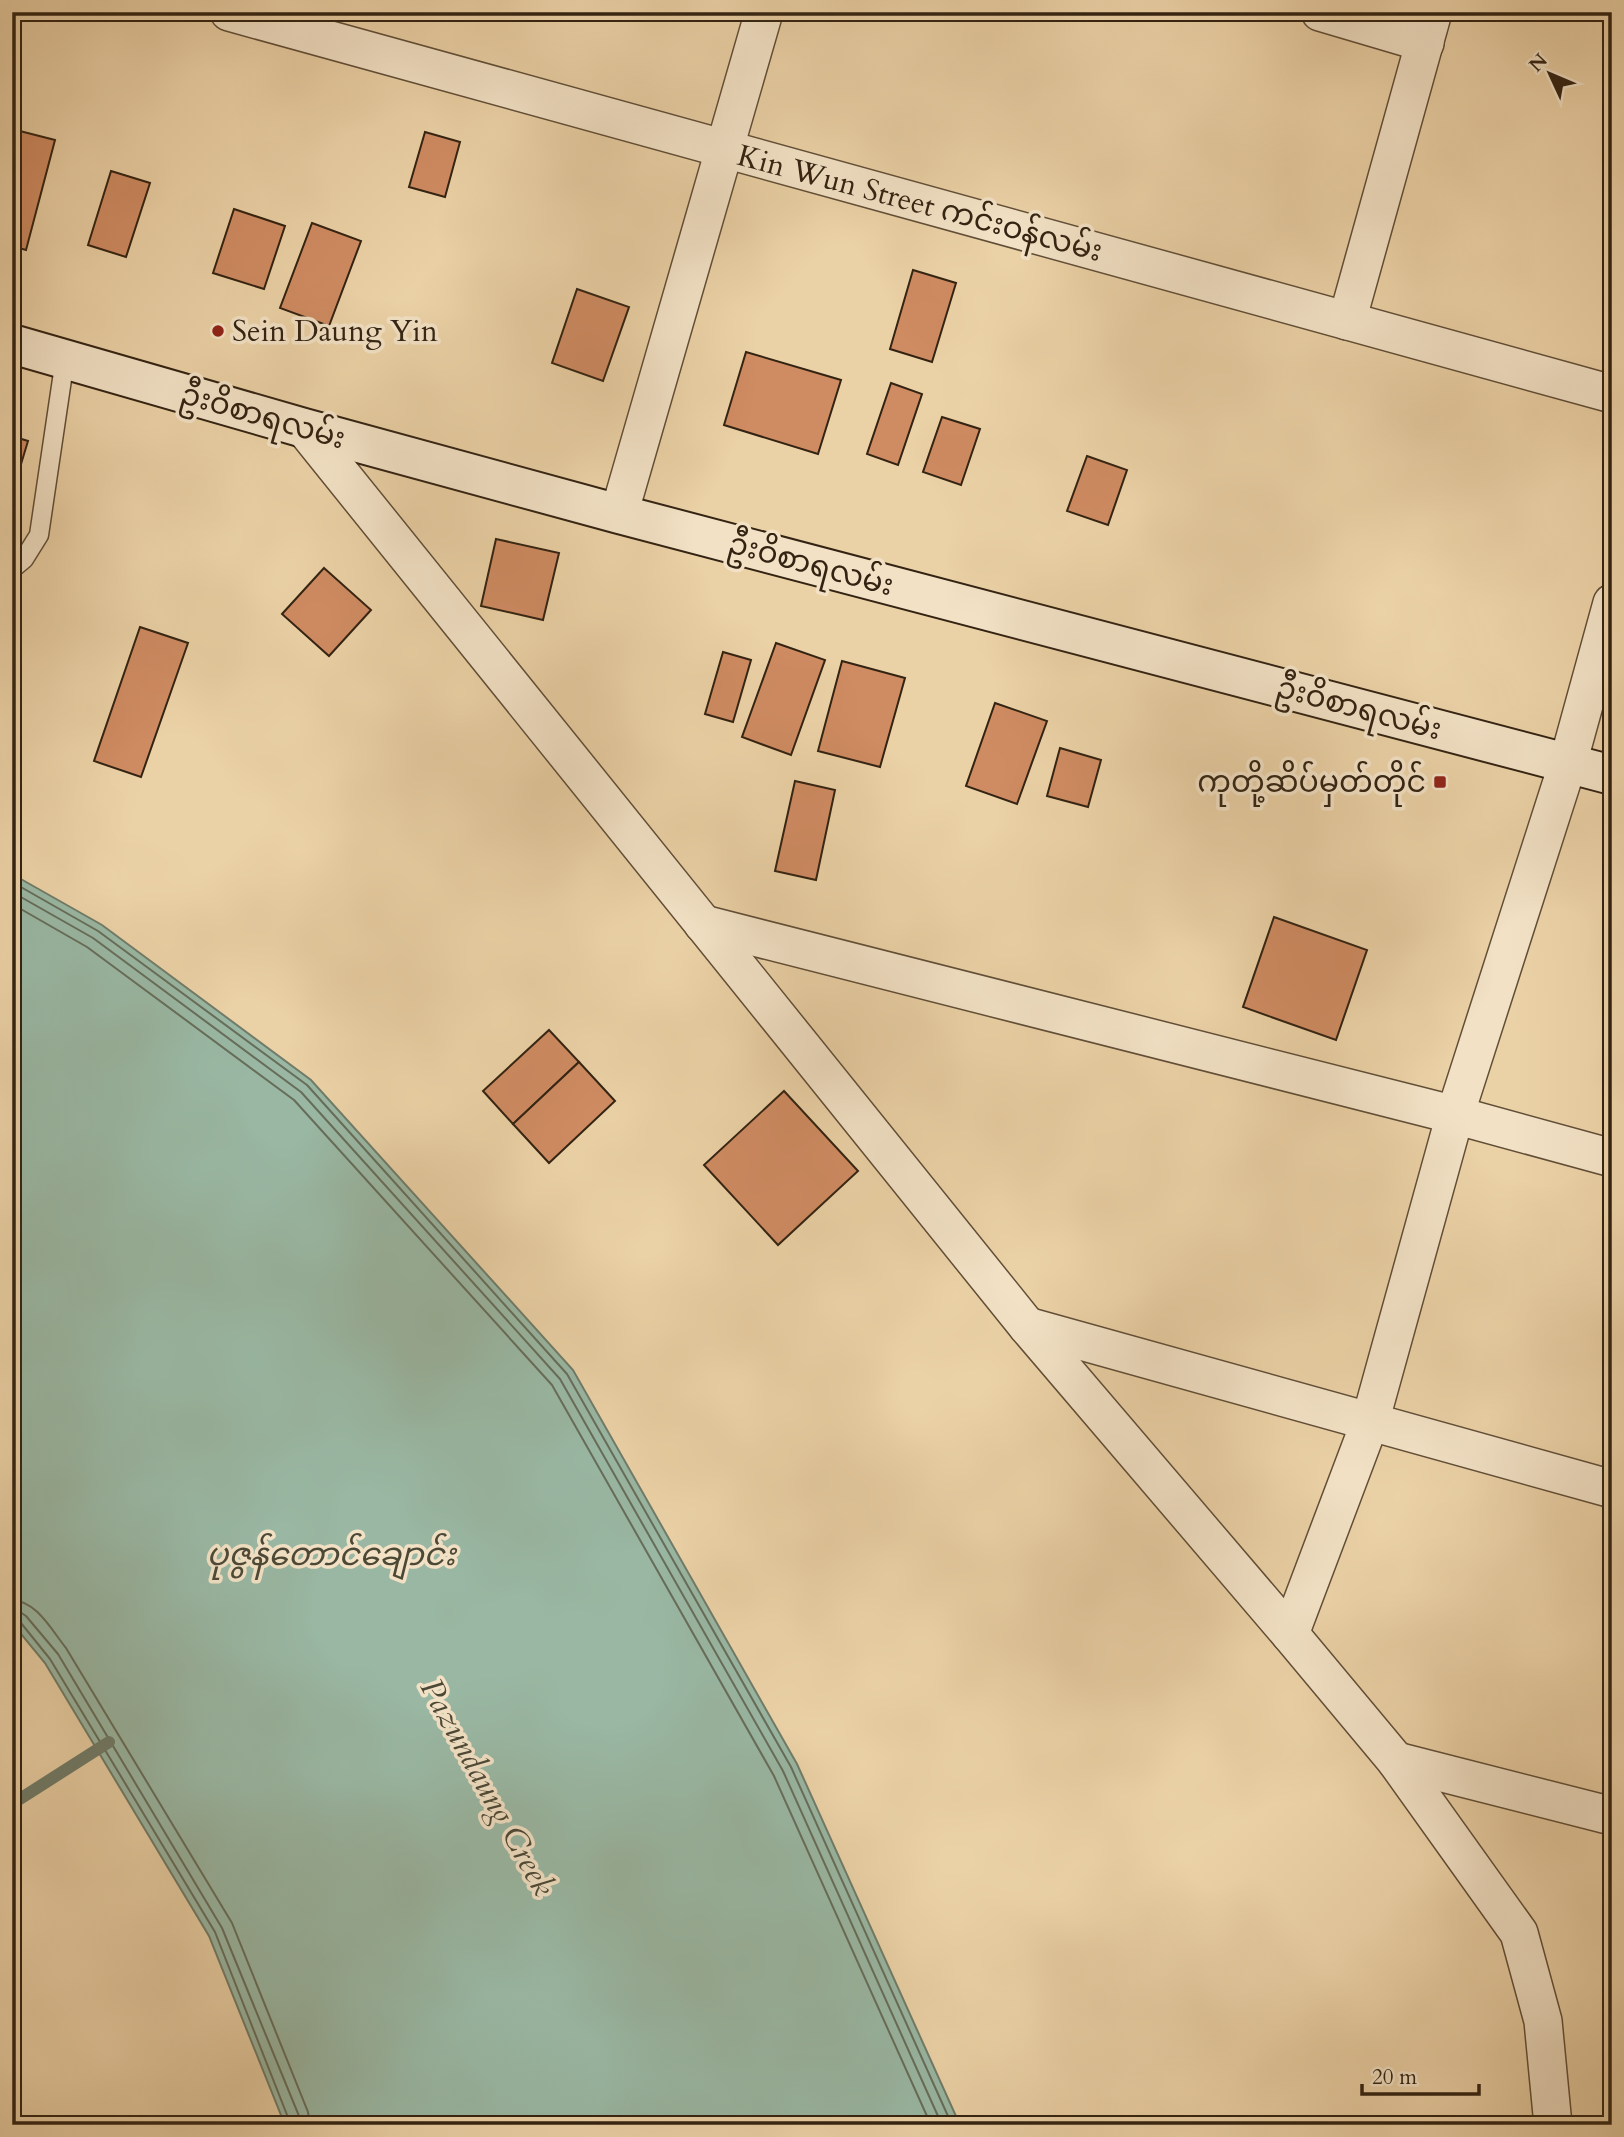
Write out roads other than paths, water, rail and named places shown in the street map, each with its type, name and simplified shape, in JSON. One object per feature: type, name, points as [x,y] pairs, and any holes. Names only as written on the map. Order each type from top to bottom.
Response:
[{"type":"main road","name":"ဦးဝိစာရလမ်း","points":[[12,344],[304,428],[619,514],[1612,775]]},
{"type":"street","name":"Kin Wun Street ကင်းဝန်လမ်း","points":[[229,12],[1612,394]]},
{"type":"street","points":[[619,514],[764,12]]},
{"type":"street","points":[[1320,12],[1429,27],[1347,321]]},
{"type":"street","points":[[304,428],[1027,1326],[1396,1761],[1519,1933],[1543,2021],[1553,2125]]},
{"type":"street","points":[[1290,1634],[1370,1422],[1455,1115],[1568,763],[1612,603]]},
{"type":"street","points":[[703,924],[1455,1115],[1612,1158]]},
{"type":"street","points":[[1027,1326],[1612,1489]]},
{"type":"street","points":[[1396,1761],[1612,1816]]},
{"type":"lane","points":[[12,569],[24,559],[39,535],[65,359]]},
{"type":"water","name":"ပုဇွန်တောင်ချောင်း","points":[[12,874],[102,925],[311,1080],[573,1370],[797,1764],[960,2125],[285,2125],[209,1936],[45,1663],[12,1623]]},
{"type":"waterway","points":[[12,1804],[109,1742]]},
{"type":"place","name":"Sein Daung Yin","points":[[218,331]]},
{"type":"place","name":"ကုတို့ဆိပ်မှတ်တိုင်","points":[[1440,782]]},
{"type":"water label","name":"Pazundaung Creek","points":[[488,1787]]}]
